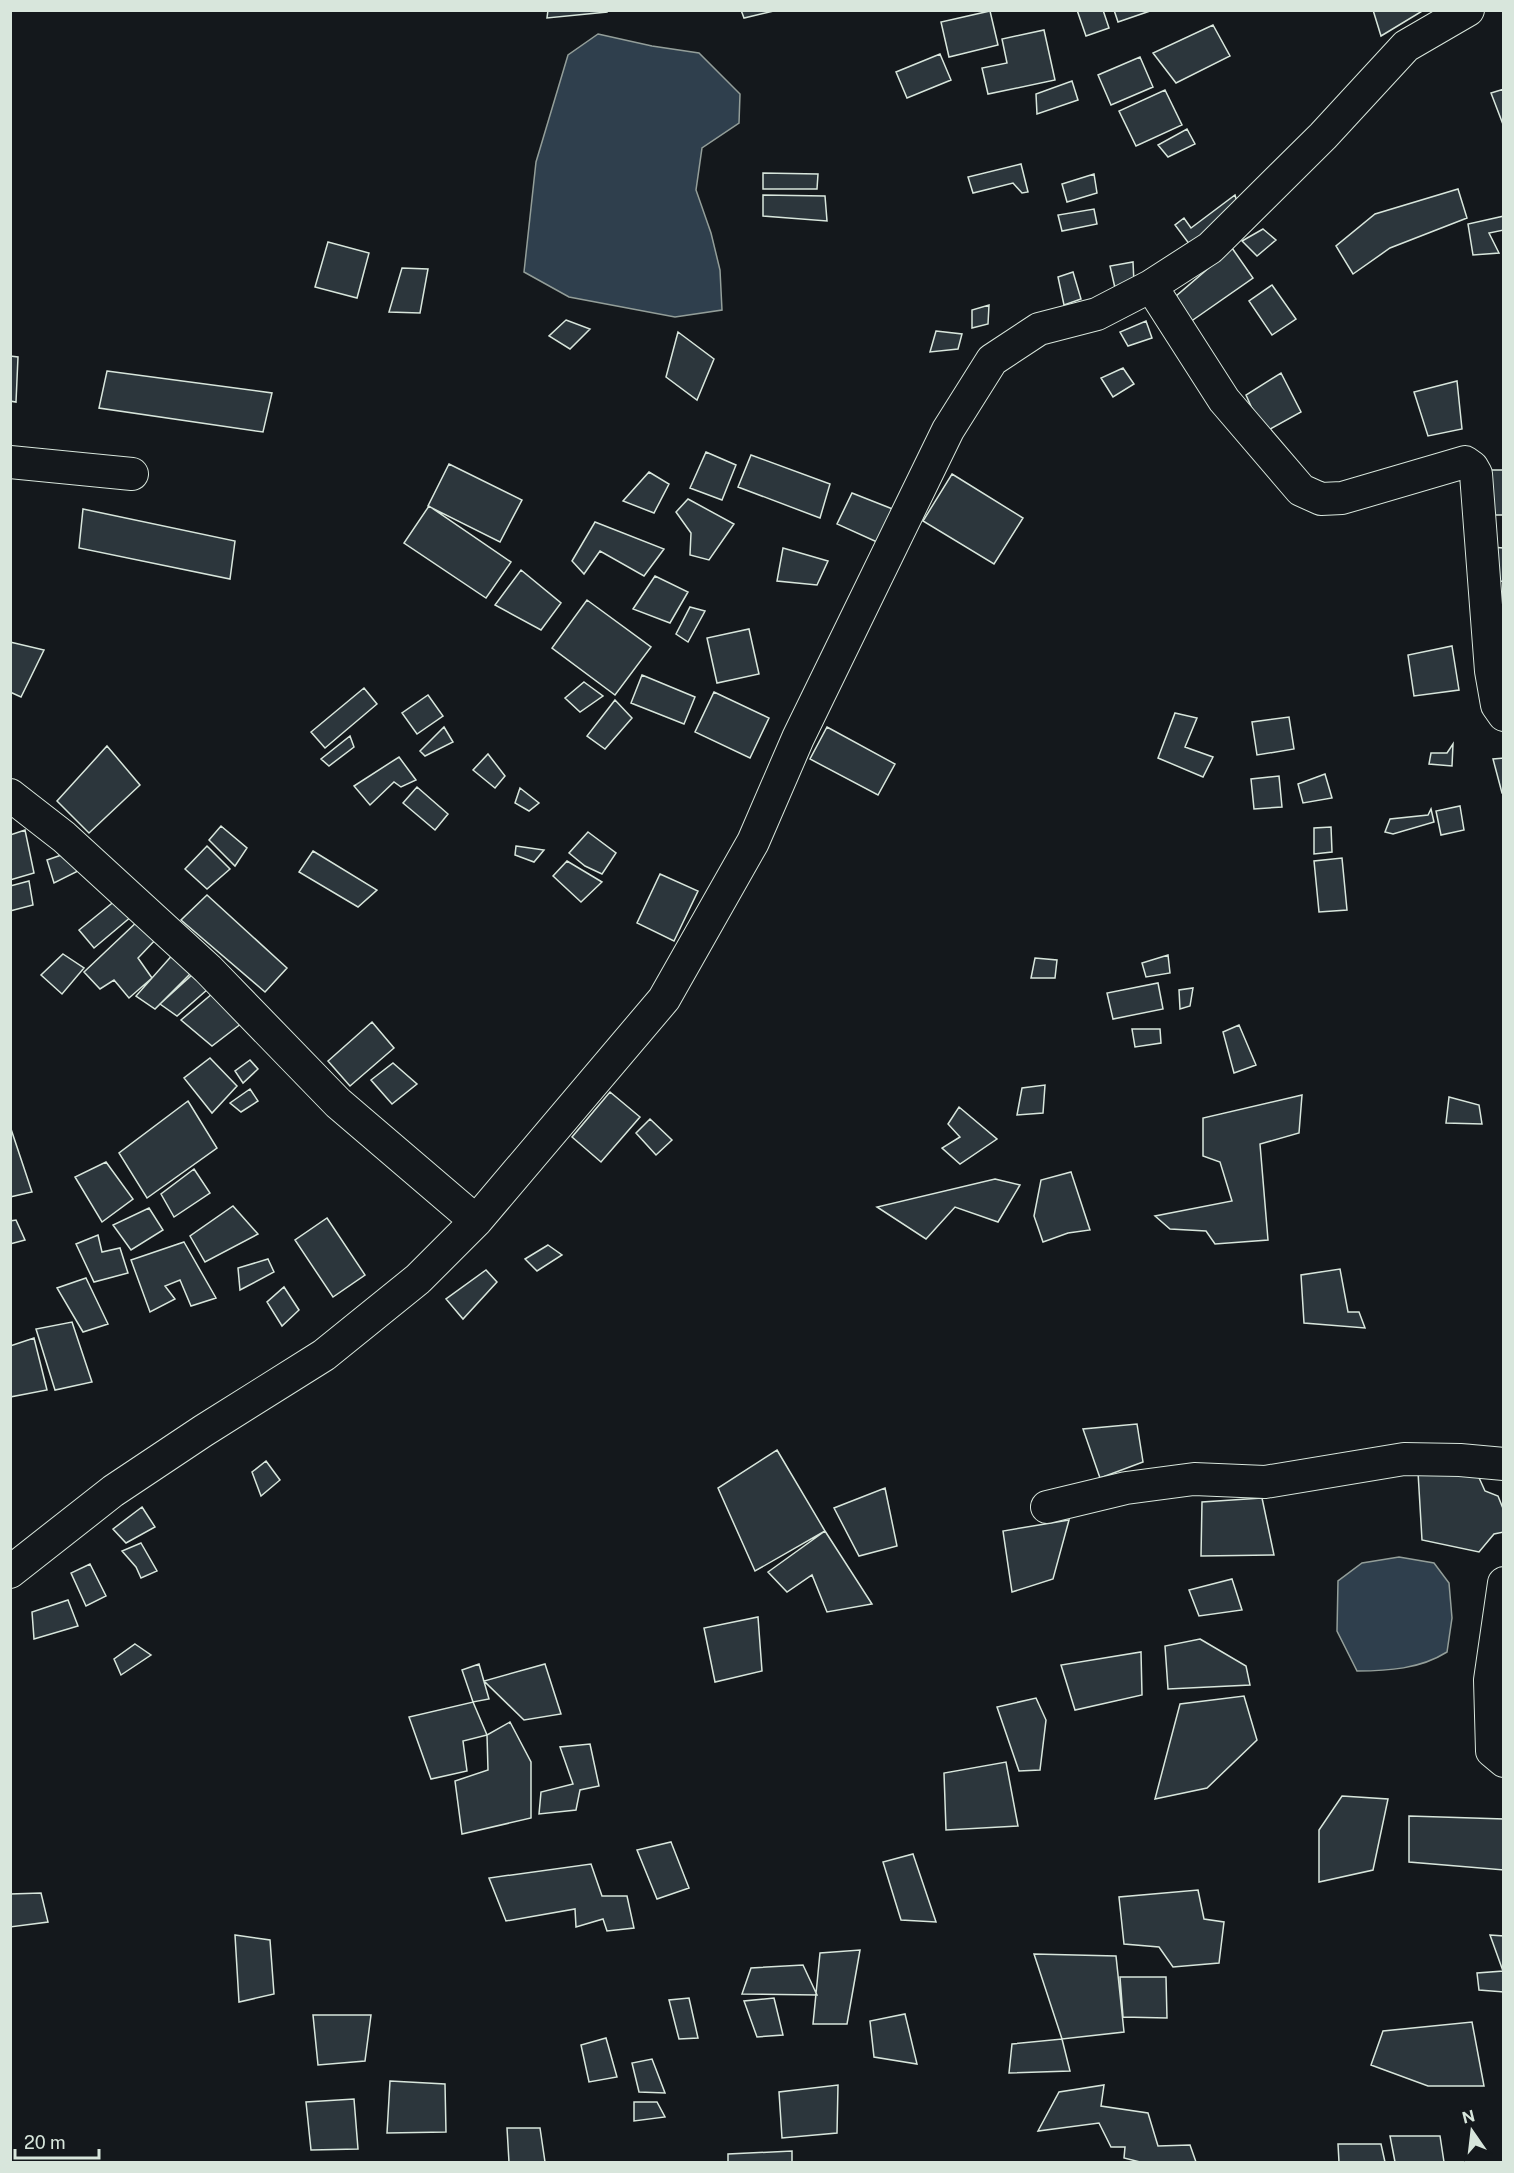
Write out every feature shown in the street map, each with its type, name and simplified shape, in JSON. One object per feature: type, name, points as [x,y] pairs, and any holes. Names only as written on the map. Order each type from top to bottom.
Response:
[{"type":"street","points":[[10,1572],[113,1491],[324,1355],[418,1279],[476,1221],[664,999],[753,842],[798,738],[943,441],[992,360],[1039,329],[1097,314],[1151,286],[1210,248],[1323,136],[1406,46],[1468,10]]},
{"type":"street","points":[[1151,286],[1224,400],[1301,490],[1321,499],[1342,498],[1465,462],[1472,467],[1476,474],[1491,671],[1497,705],[1503,716]]},
{"type":"street","points":[[10,462],[132,474]]},
{"type":"street","points":[[10,795],[64,837],[208,969],[338,1103],[476,1221]]},
{"type":"street","points":[[1047,1507],[1126,1488],[1194,1479],[1265,1482],[1404,1459],[1460,1460],[1503,1464]]},
{"type":"street","points":[[1503,1583],[1490,1680],[1492,1751],[1503,1761]]},
{"type":"water","points":[[598,34],[652,46],[699,53],[740,94],[739,123],[702,148],[696,190],[711,233],[720,270],[722,310],[675,317],[569,297],[524,272],[536,162],[568,55]]},
{"type":"water","points":[[1399,1557],[1434,1563],[1449,1583],[1452,1618],[1447,1652],[1437,1658],[1404,1668],[1357,1671],[1337,1631],[1338,1581],[1362,1563]]},
{"type":"building","points":[[548,10],[607,10],[607,12],[547,18]]},
{"type":"building","points":[[741,10],[778,10],[744,18]]},
{"type":"building","points":[[1077,10],[1103,10],[1109,28],[1086,36]]},
{"type":"building","points":[[1114,10],[1153,10],[1118,22]]},
{"type":"building","points":[[1373,10],[1424,10],[1381,36]]},
{"type":"building","points":[[990,11],[998,45],[949,57],[941,22]]},
{"type":"building","points":[[1213,25],[1230,56],[1176,83],[1153,53]]},
{"type":"building","points":[[1044,30],[1055,80],[988,94],[982,68],[1007,63],[1002,39]]},
{"type":"building","points":[[940,54],[951,80],[907,98],[896,72]]},
{"type":"building","points":[[1140,57],[1153,87],[1111,105],[1098,75]]},
{"type":"building","points":[[1072,81],[1078,100],[1037,114],[1036,94]]},
{"type":"building","points":[[1504,89],[1504,127],[1491,93]]},
{"type":"building","points":[[1165,90],[1182,125],[1136,146],[1119,111]]},
{"type":"building","points":[[1187,129],[1195,144],[1168,157],[1158,145]]},
{"type":"building","points":[[1021,164],[1028,192],[1022,193],[1013,183],[973,193],[968,177]]},
{"type":"building","points":[[763,173],[818,174],[817,189],[763,189]]},
{"type":"building","points":[[1094,174],[1097,193],[1067,202],[1062,184]]},
{"type":"building","points":[[1458,189],[1467,218],[1390,248],[1353,274],[1336,246],[1375,214]]},
{"type":"building","points":[[763,195],[825,196],[827,221],[763,216]]},
{"type":"building","points":[[1235,195],[1239,209],[1190,245],[1175,225],[1184,218],[1191,228]]},
{"type":"building","points":[[1094,209],[1097,224],[1062,231],[1058,215]]},
{"type":"building","points":[[1504,216],[1504,230],[1489,233],[1499,253],[1473,255],[1468,224]]},
{"type":"building","points":[[1263,229],[1276,240],[1257,256],[1242,241]]},
{"type":"building","points":[[328,242],[369,253],[357,298],[315,287]]},
{"type":"building","points":[[1232,248],[1253,278],[1190,322],[1175,297]]},
{"type":"building","points":[[1133,262],[1134,283],[1115,288],[1110,266]]},
{"type":"building","points":[[402,268],[428,269],[420,313],[389,312]]},
{"type":"building","points":[[1073,272],[1081,299],[1064,305],[1058,277]]},
{"type":"building","points":[[1272,285],[1296,319],[1272,335],[1249,301]]},
{"type":"building","points":[[989,305],[988,324],[972,328],[972,310]]},
{"type":"building","points":[[566,320],[590,329],[570,349],[549,336]]},
{"type":"building","points":[[1146,321],[1152,338],[1128,346],[1120,332]]},
{"type":"building","points":[[936,331],[962,334],[958,349],[930,352]]},
{"type":"building","points":[[678,332],[714,359],[697,400],[666,377]]},
{"type":"building","points":[[10,356],[18,357],[16,402],[10,401]]},
{"type":"building","points":[[1123,368],[1134,384],[1113,397],[1101,378]]},
{"type":"building","points":[[107,371],[272,393],[263,432],[99,408]]},
{"type":"building","points":[[1281,373],[1301,412],[1263,433],[1246,395]]},
{"type":"building","points":[[1457,381],[1462,429],[1428,436],[1414,392]]},
{"type":"building","points":[[706,452],[736,465],[722,500],[690,488]]},
{"type":"building","points":[[751,455],[830,484],[820,518],[738,487]]},
{"type":"building","points":[[449,464],[522,500],[500,542],[428,506]]},
{"type":"building","points":[[1487,470],[1504,470],[1504,515],[1487,515]]},
{"type":"building","points":[[649,472],[669,484],[654,513],[623,501]]},
{"type":"building","points":[[952,474],[1023,518],[994,564],[923,521]]},
{"type":"building","points":[[852,493],[895,510],[877,542],[837,524]]},
{"type":"building","points":[[688,499],[734,524],[709,560],[690,555],[691,533],[676,512]]},
{"type":"building","points":[[429,506],[511,562],[486,598],[404,543]]},
{"type":"building","points":[[83,509],[235,541],[230,579],[79,548]]},
{"type":"building","points":[[595,522],[664,549],[644,576],[600,551],[584,574],[572,561]]},
{"type":"building","points":[[1489,547],[1504,548],[1504,581],[1490,582]]},
{"type":"building","points":[[783,548],[828,561],[817,585],[777,581]]},
{"type":"building","points":[[521,570],[561,603],[541,630],[495,605]]},
{"type":"building","points":[[655,576],[688,592],[670,623],[633,609]]},
{"type":"building","points":[[587,600],[651,647],[615,695],[552,648]]},
{"type":"building","points":[[690,607],[705,611],[688,642],[676,634]]},
{"type":"building","points":[[749,629],[759,674],[717,683],[707,638]]},
{"type":"building","points":[[10,642],[44,650],[21,697],[10,692]]},
{"type":"building","points":[[1452,646],[1459,690],[1414,696],[1408,655]]},
{"type":"building","points":[[642,675],[695,697],[684,724],[631,703]]},
{"type":"building","points":[[584,682],[603,696],[580,712],[565,698]]},
{"type":"building","points":[[364,688],[377,704],[325,748],[311,732]]},
{"type":"building","points":[[714,692],[769,718],[750,758],[695,732]]},
{"type":"building","points":[[428,695],[443,716],[417,734],[402,713]]},
{"type":"building","points":[[615,700],[632,718],[605,749],[587,736]]},
{"type":"building","points":[[1175,713],[1197,718],[1185,747],[1213,757],[1203,777],[1158,758]]},
{"type":"building","points":[[1289,717],[1294,749],[1257,755],[1252,722]]},
{"type":"building","points":[[444,727],[453,742],[425,756],[420,751]]},
{"type":"building","points":[[827,727],[895,764],[878,795],[810,759]]},
{"type":"building","points":[[350,736],[354,747],[329,766],[321,759]]},
{"type":"building","points":[[1453,744],[1452,766],[1429,764],[1431,753],[1447,753]]},
{"type":"building","points":[[107,746],[140,785],[89,833],[57,801]]},
{"type":"building","points":[[488,754],[505,776],[495,788],[473,770]]},
{"type":"building","points":[[399,757],[416,780],[401,787],[394,782],[370,805],[354,786]]},
{"type":"building","points":[[1504,758],[1504,793],[1502,793],[1493,759]]},
{"type":"building","points":[[1325,774],[1332,798],[1303,803],[1298,784]]},
{"type":"building","points":[[1279,776],[1282,807],[1254,809],[1251,779]]},
{"type":"building","points":[[417,787],[448,814],[435,830],[403,803]]},
{"type":"building","points":[[520,788],[539,803],[529,811],[515,803]]},
{"type":"building","points":[[1460,806],[1464,830],[1441,835],[1436,811]]},
{"type":"building","points":[[1431,809],[1434,822],[1393,834],[1385,832],[1390,819],[1428,815]]},
{"type":"building","points":[[221,826],[247,848],[235,866],[209,840]]},
{"type":"building","points":[[1331,827],[1332,852],[1314,854],[1314,828]]},
{"type":"building","points":[[25,830],[34,873],[10,880],[10,835]]},
{"type":"building","points":[[588,832],[616,853],[602,874],[585,866],[569,853]]},
{"type":"building","points":[[207,846],[230,869],[207,889],[185,869]]},
{"type":"building","points":[[516,846],[544,850],[534,862],[515,855]]},
{"type":"building","points":[[73,851],[84,868],[54,883],[47,860]]},
{"type":"building","points":[[313,851],[377,890],[358,907],[299,872]]},
{"type":"building","points":[[1342,858],[1347,910],[1319,912],[1314,861]]},
{"type":"building","points":[[567,861],[602,882],[581,902],[553,876]]},
{"type":"building","points":[[660,874],[698,891],[674,941],[637,923]]},
{"type":"building","points":[[29,881],[33,905],[10,911],[10,886]]},
{"type":"building","points":[[207,895],[287,968],[265,992],[181,920]]},
{"type":"building","points":[[116,900],[132,916],[94,948],[79,930]]},
{"type":"building","points":[[140,919],[159,936],[138,958],[152,978],[129,998],[114,980],[100,989],[84,972]]},
{"type":"building","points":[[175,952],[195,969],[155,1009],[136,996]]},
{"type":"building","points":[[63,954],[84,968],[62,994],[41,975]]},
{"type":"building","points":[[1168,955],[1170,973],[1146,977],[1142,963]]},
{"type":"building","points":[[1035,958],[1057,960],[1055,978],[1031,978]]},
{"type":"building","points":[[193,974],[208,989],[177,1016],[160,1004]]},
{"type":"building","points":[[1158,983],[1163,1009],[1113,1019],[1107,993]]},
{"type":"building","points":[[219,988],[246,1020],[212,1046],[181,1020]]},
{"type":"building","points":[[1193,988],[1190,1006],[1180,1009],[1179,990]]},
{"type":"building","points":[[372,1022],[394,1048],[350,1086],[328,1061]]},
{"type":"building","points":[[1239,1025],[1256,1065],[1234,1073],[1223,1032]]},
{"type":"building","points":[[1132,1029],[1160,1029],[1161,1043],[1135,1047]]},
{"type":"building","points":[[210,1058],[237,1086],[212,1113],[184,1078]]},
{"type":"building","points":[[250,1060],[258,1069],[243,1083],[235,1071]]},
{"type":"building","points":[[393,1063],[417,1084],[392,1104],[371,1080]]},
{"type":"building","points":[[1045,1085],[1043,1113],[1017,1115],[1022,1088]]},
{"type":"building","points":[[250,1089],[258,1101],[241,1112],[230,1103]]},
{"type":"building","points":[[610,1092],[640,1117],[601,1162],[572,1137]]},
{"type":"building","points":[[1302,1095],[1299,1133],[1260,1144],[1268,1240],[1215,1244],[1206,1231],[1170,1229],[1155,1216],[1232,1201],[1220,1162],[1203,1156],[1203,1118]]},
{"type":"building","points":[[1449,1097],[1479,1105],[1482,1124],[1446,1123]]},
{"type":"building","points":[[188,1101],[217,1148],[147,1198],[119,1153]]},
{"type":"building","points":[[959,1107],[997,1139],[960,1164],[942,1148],[960,1137],[948,1124]]},
{"type":"building","points":[[650,1119],[672,1140],[656,1155],[636,1133]]},
{"type":"building","points":[[10,1126],[32,1192],[10,1197]]},
{"type":"building","points":[[106,1162],[133,1199],[102,1222],[75,1177]]},
{"type":"building","points":[[194,1169],[210,1193],[174,1217],[161,1194]]},
{"type":"building","points":[[1071,1172],[1090,1230],[1068,1233],[1043,1242],[1034,1216],[1041,1180]]},
{"type":"building","points":[[995,1179],[1020,1185],[998,1222],[955,1207],[926,1239],[877,1207]]},
{"type":"building","points":[[233,1206],[258,1234],[205,1262],[190,1236]]},
{"type":"building","points":[[149,1208],[163,1230],[131,1250],[113,1225]]},
{"type":"building","points":[[327,1218],[365,1275],[333,1297],[295,1240]]},
{"type":"building","points":[[16,1220],[25,1240],[10,1244],[10,1221]]},
{"type":"building","points":[[98,1235],[102,1252],[120,1248],[128,1273],[94,1282],[76,1244]]},
{"type":"building","points":[[184,1242],[216,1298],[191,1306],[180,1280],[165,1286],[175,1299],[150,1312],[131,1260]]},
{"type":"building","points":[[548,1245],[562,1255],[537,1271],[525,1259]]},
{"type":"building","points":[[268,1259],[274,1272],[240,1290],[238,1268]]},
{"type":"building","points":[[1340,1269],[1348,1312],[1359,1312],[1365,1328],[1304,1323],[1301,1275]]},
{"type":"building","points":[[486,1270],[497,1282],[463,1319],[446,1299]]},
{"type":"building","points":[[86,1278],[108,1324],[83,1332],[57,1288]]},
{"type":"building","points":[[284,1287],[299,1310],[282,1326],[267,1302]]},
{"type":"building","points":[[72,1322],[92,1382],[55,1390],[36,1329]]},
{"type":"building","points":[[34,1338],[47,1390],[10,1397],[10,1346]]},
{"type":"building","points":[[1137,1424],[1143,1462],[1100,1478],[1083,1429]]},
{"type":"building","points":[[777,1450],[825,1531],[755,1571],[718,1488]]},
{"type":"building","points":[[266,1461],[280,1480],[261,1496],[252,1472]]},
{"type":"building","points":[[1476,1471],[1485,1491],[1498,1496],[1504,1511],[1504,1532],[1494,1534],[1479,1552],[1422,1540],[1418,1472]]},
{"type":"building","points":[[885,1488],[897,1546],[859,1556],[834,1508]]},
{"type":"building","points":[[1262,1498],[1274,1555],[1201,1556],[1202,1502]]},
{"type":"building","points":[[142,1507],[155,1527],[126,1543],[113,1529]]},
{"type":"building","points":[[1069,1520],[1053,1579],[1012,1592],[1003,1531]]},
{"type":"building","points":[[825,1531],[872,1604],[827,1612],[812,1575],[787,1592],[768,1572]]},
{"type":"building","points":[[141,1543],[157,1571],[141,1578],[136,1567],[122,1551]]},
{"type":"building","points":[[90,1564],[106,1596],[86,1606],[71,1573]]},
{"type":"building","points":[[1232,1579],[1242,1610],[1199,1616],[1189,1590]]},
{"type":"building","points":[[68,1600],[78,1626],[34,1639],[32,1612]]},
{"type":"building","points":[[758,1617],[762,1671],[715,1682],[704,1628]]},
{"type":"building","points":[[1200,1639],[1246,1666],[1250,1685],[1168,1689],[1165,1646]]},
{"type":"building","points":[[135,1644],[151,1655],[121,1675],[114,1659]]},
{"type":"building","points":[[1141,1652],[1142,1695],[1075,1710],[1061,1665]]},
{"type":"building","points":[[479,1664],[489,1699],[473,1702],[462,1670]]},
{"type":"building","points":[[545,1664],[561,1714],[524,1720],[484,1681]]},
{"type":"building","points":[[1244,1696],[1257,1740],[1207,1788],[1155,1799],[1180,1704]]},
{"type":"building","points":[[1036,1698],[1046,1720],[1040,1770],[1019,1771],[997,1707]]},
{"type":"building","points":[[473,1702],[487,1735],[463,1741],[467,1771],[431,1779],[409,1717]]},
{"type":"building","points":[[510,1722],[531,1762],[531,1818],[462,1834],[455,1781],[488,1770],[487,1735]]},
{"type":"building","points":[[590,1744],[599,1786],[580,1790],[576,1810],[539,1814],[541,1792],[573,1784],[560,1747]]},
{"type":"building","points":[[1006,1762],[1018,1826],[946,1830],[944,1773]]},
{"type":"building","points":[[1342,1796],[1388,1799],[1373,1870],[1319,1882],[1319,1830]]},
{"type":"building","points":[[1409,1816],[1504,1819],[1504,1870],[1409,1862]]},
{"type":"building","points":[[671,1842],[689,1888],[657,1899],[637,1850]]},
{"type":"building","points":[[913,1854],[936,1922],[901,1920],[883,1862]]},
{"type":"building","points":[[591,1864],[602,1896],[627,1896],[634,1928],[607,1931],[603,1919],[576,1927],[575,1909],[506,1921],[489,1878]]},
{"type":"building","points":[[1198,1890],[1204,1919],[1224,1922],[1219,1963],[1173,1967],[1159,1947],[1124,1944],[1119,1897]]},
{"type":"building","points":[[41,1893],[48,1922],[10,1927],[10,1894]]},
{"type":"building","points":[[235,1935],[270,1940],[274,1994],[239,2002]]},
{"type":"building","points":[[1490,1935],[1504,1936],[1504,1992],[1479,1990],[1477,1973],[1503,1971]]},
{"type":"building","points":[[860,1950],[847,2024],[813,2024],[820,1953]]},
{"type":"building","points":[[1034,1954],[1116,1956],[1124,2032],[1062,2039]]},
{"type":"building","points":[[803,1965],[817,1995],[742,1994],[751,1968]]},
{"type":"building","points":[[1120,1977],[1166,1977],[1167,2018],[1123,2017]]},
{"type":"building","points":[[689,1998],[698,2038],[679,2039],[669,2000]]},
{"type":"building","points":[[774,1998],[783,2035],[757,2037],[744,2001]]},
{"type":"building","points":[[905,2014],[917,2064],[874,2057],[870,2021]]},
{"type":"building","points":[[313,2015],[371,2015],[365,2061],[318,2065]]},
{"type":"building","points":[[1472,2022],[1484,2086],[1428,2086],[1371,2065],[1383,2031]]},
{"type":"building","points":[[606,2038],[617,2077],[589,2082],[581,2045]]},
{"type":"building","points":[[1062,2039],[1070,2071],[1009,2073],[1012,2044]]},
{"type":"building","points":[[652,2059],[665,2093],[639,2092],[632,2063]]},
{"type":"building","points":[[390,2081],[445,2084],[446,2132],[387,2133]]},
{"type":"building","points":[[838,2085],[837,2133],[782,2138],[779,2092]]},
{"type":"building","points":[[1104,2085],[1101,2106],[1148,2113],[1158,2146],[1190,2145],[1196,2162],[1140,2162],[1124,2158],[1125,2147],[1111,2147],[1099,2123],[1038,2131],[1059,2092]]},
{"type":"building","points":[[354,2099],[358,2149],[311,2150],[306,2102]]},
{"type":"building","points":[[634,2102],[657,2102],[665,2117],[634,2121]]},
{"type":"building","points":[[507,2128],[540,2128],[545,2162],[509,2162]]},
{"type":"building","points":[[1390,2136],[1440,2136],[1444,2162],[1395,2162]]},
{"type":"building","points":[[1338,2144],[1381,2144],[1385,2162],[1339,2162]]},
{"type":"building","points":[[792,2151],[792,2162],[728,2162],[728,2154]]}]
